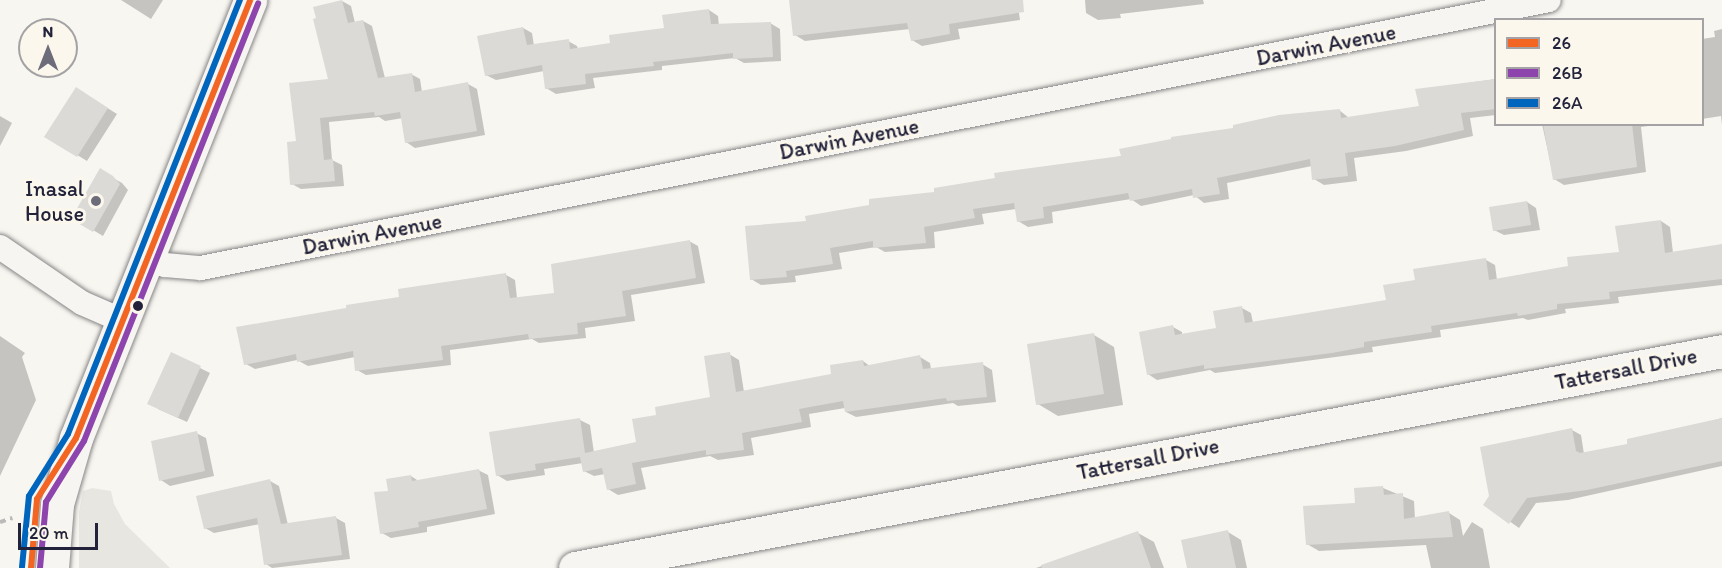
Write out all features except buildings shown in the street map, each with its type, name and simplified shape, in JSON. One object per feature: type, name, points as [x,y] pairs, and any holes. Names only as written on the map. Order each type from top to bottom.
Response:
[{"type":"main road","points":[[52,568],[57,504],[76,438],[250,0]]},
{"type":"main road","name":"Tattersall Drive","points":[[575,568],[1722,351]]},
{"type":"main road","points":[[31,568],[37,499],[76,438]]},
{"type":"street","name":"Darwin Avenue","points":[[149,259],[165,265],[201,268],[1549,0]]},
{"type":"street","points":[[0,247],[82,303],[123,321]]},
{"type":"path","points":[[0,522],[12,518]]},
{"type":"shaded area","points":[[92,488],[111,491],[114,504],[125,524],[170,568],[79,568],[79,512],[83,491]]},
{"type":"transit line","name":"26A","points":[[22,567],[29,496],[68,434],[240,0]]},
{"type":"transit line","name":"26","points":[[31,568],[37,499],[76,438],[250,0]]},
{"type":"transit line","name":"26B","points":[[40,568],[46,502],[84,441],[258,3]]},
{"type":"place","name":"Inasal House","points":[[96,201]]}]
